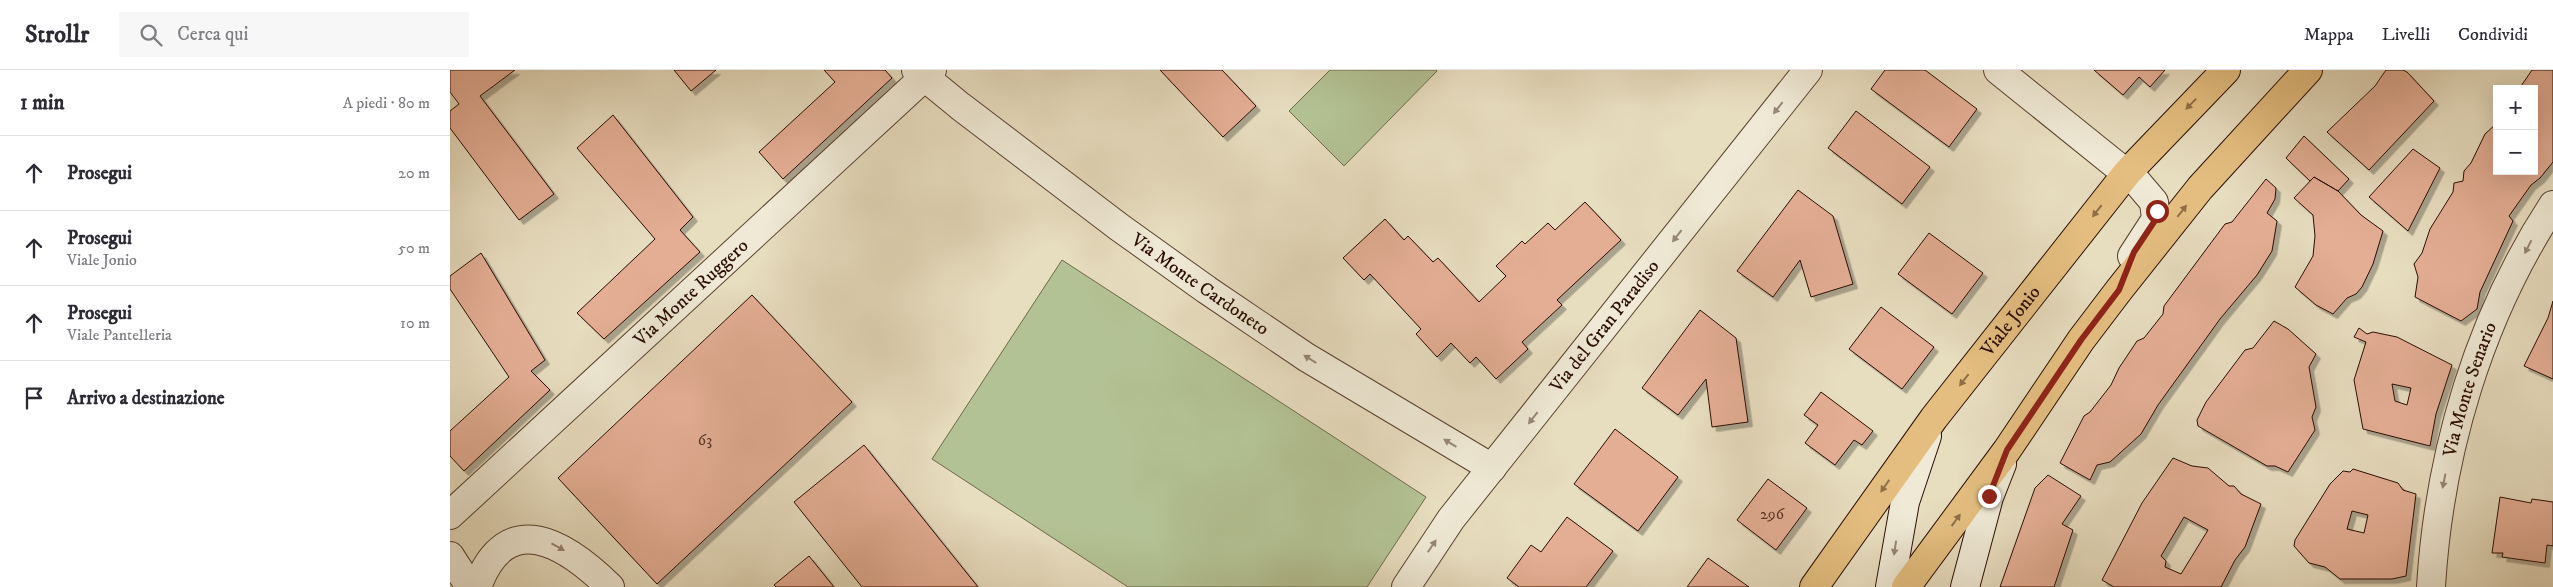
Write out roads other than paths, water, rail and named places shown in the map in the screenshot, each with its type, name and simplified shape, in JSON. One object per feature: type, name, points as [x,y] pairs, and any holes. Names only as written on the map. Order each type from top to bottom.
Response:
[{"type":"main road","name":"Viale Jonio","points":[[1814,587],[1934,418],[2127,173],[2226,70]]},
{"type":"main road","points":[[1906,587],[2007,450],[2081,340],[2119,290],[2200,188],[2308,70]]},
{"type":"street","name":"Via del Gran Paradiso","points":[[1406,587],[1451,519],[1808,70]]},
{"type":"street","points":[[1998,70],[2127,173],[2154,202],[2156,219],[2134,252],[2119,290]]},
{"type":"street","name":"Via Monte Cardoneto","points":[[924,73],[1119,227],[1207,290],[1306,357],[1492,468]]},
{"type":"street","name":"Via Monte Ruggero","points":[[450,515],[924,73]]},
{"type":"street","name":"Via Monte Senario","points":[[2431,587],[2436,523],[2454,435],[2467,387],[2503,297],[2553,205]]},
{"type":"street","points":[[1890,587],[1905,502],[1918,456],[1934,418]]},
{"type":"street","points":[[1965,587],[1989,496],[2007,450]]},
{"type":"street","points":[[477,587],[490,562],[511,544],[531,539],[551,543],[580,561],[610,587]]},
{"type":"street","points":[[450,556],[470,587]]}]
